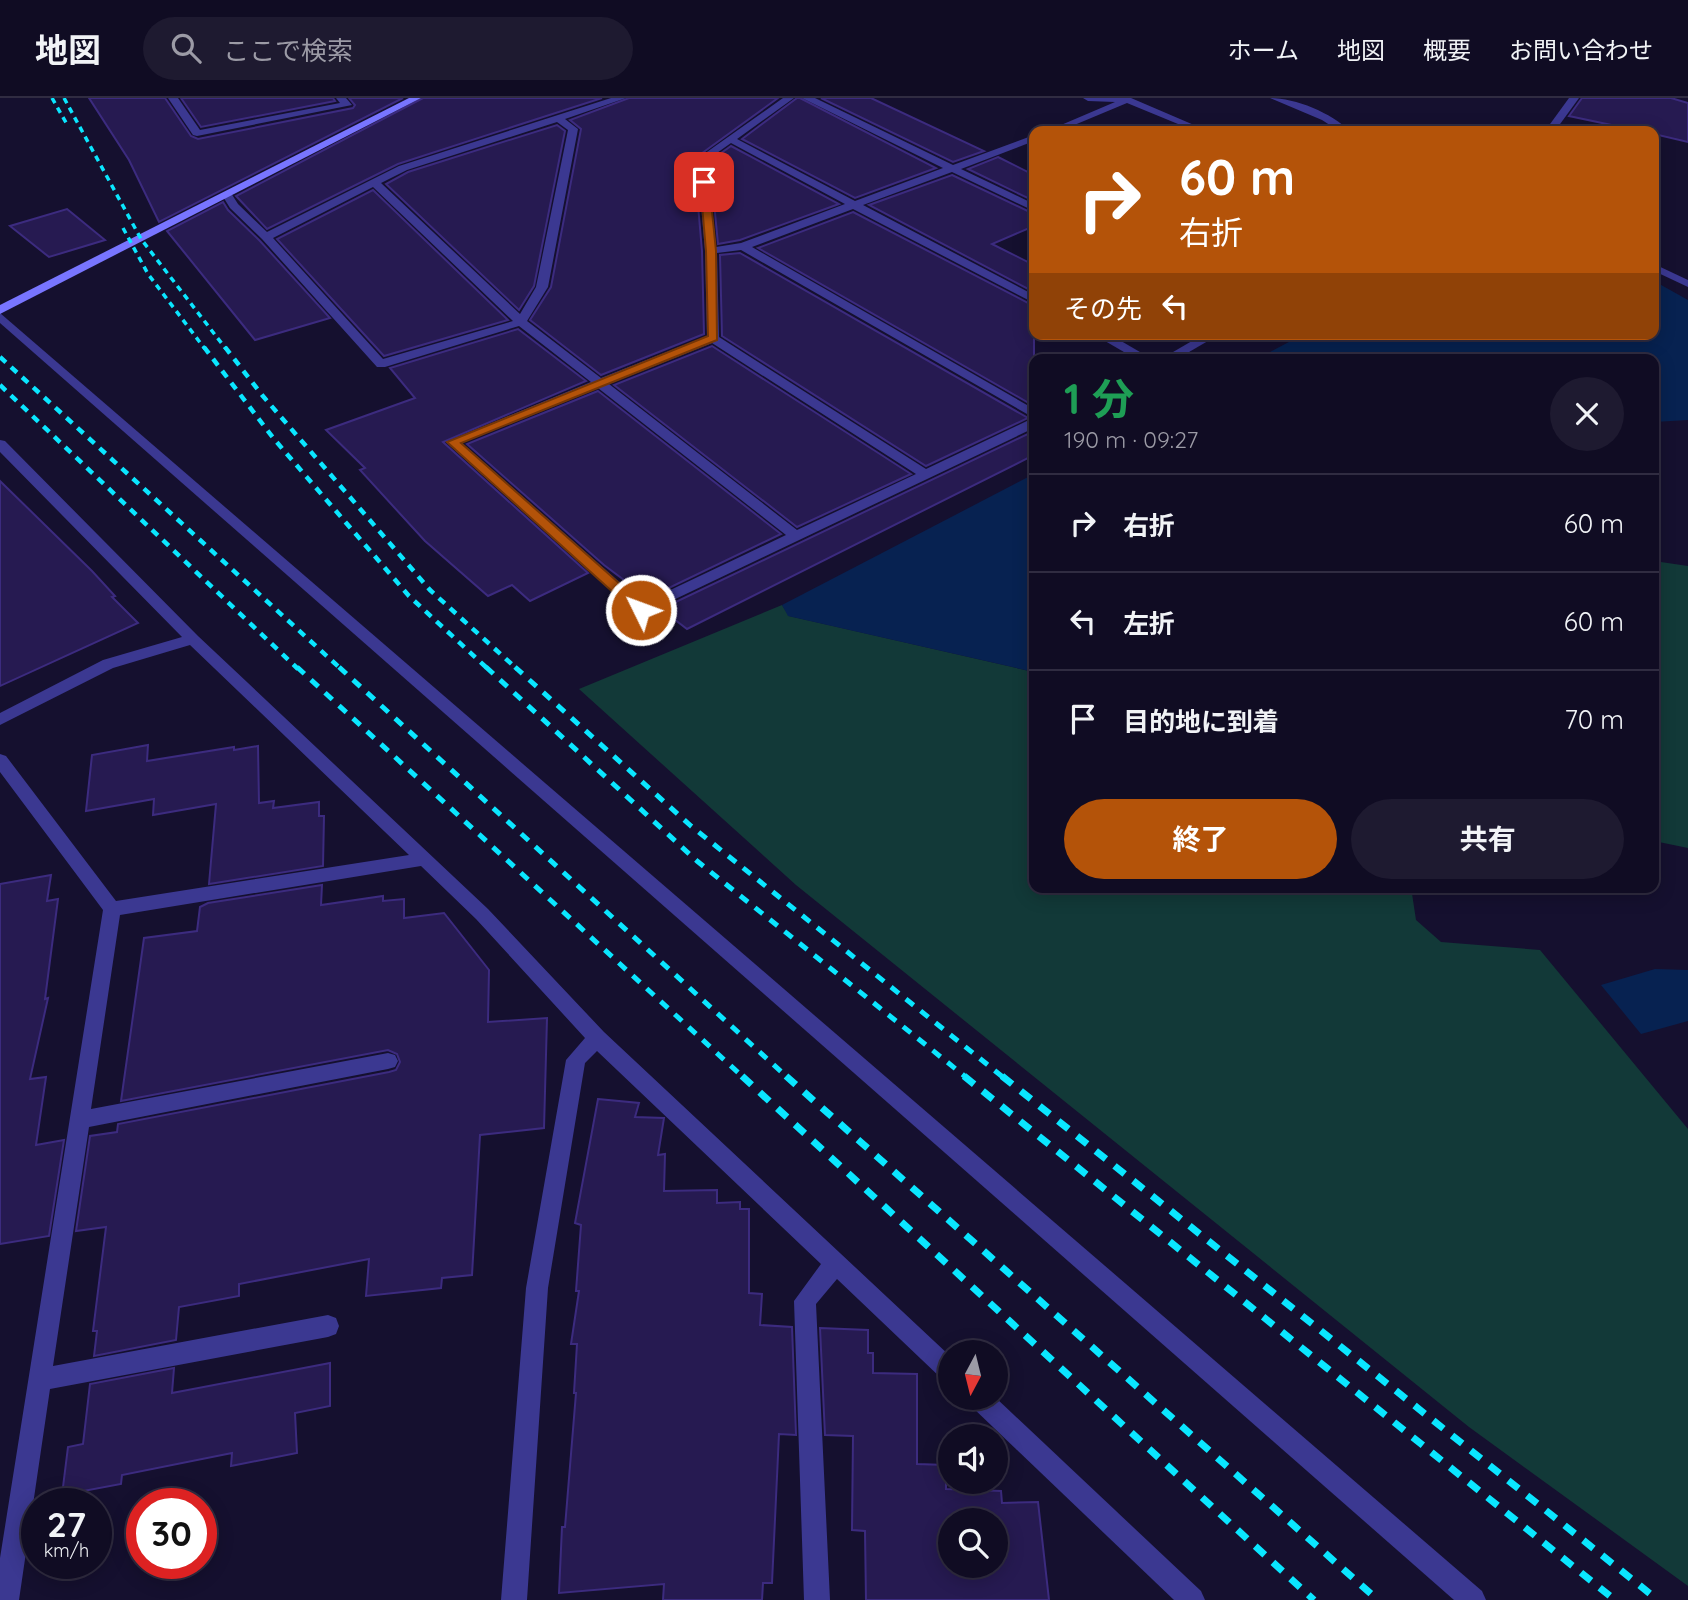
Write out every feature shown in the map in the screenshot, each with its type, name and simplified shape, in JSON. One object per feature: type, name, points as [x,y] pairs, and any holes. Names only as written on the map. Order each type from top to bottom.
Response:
[{"type":"street","points":[[173,98],[197,133],[347,105],[341,98]]},
{"type":"street","points":[[0,310],[416,98]]},
{"type":"street","points":[[266,237],[403,168],[621,98]]},
{"type":"street","points":[[713,338],[711,251],[702,159],[789,98]]},
{"type":"street","points":[[807,98],[1029,206]]},
{"type":"street","points":[[1088,98],[1130,99],[1192,126]]},
{"type":"street","points":[[1275,98],[1325,118],[1337,126]]},
{"type":"street","points":[[1554,126],[1574,98]]},
{"type":"street","points":[[1064,126],[1130,99]]},
{"type":"street","points":[[227,195],[234,206],[266,237],[381,365],[521,322],[541,287],[573,129],[559,120]]},
{"type":"street","points":[[730,139],[1029,297]]},
{"type":"street","points":[[711,251],[743,246],[1029,140]]},
{"type":"street","points":[[374,182],[521,322],[797,537]]},
{"type":"street","points":[[743,246],[1029,411]]},
{"type":"street","points":[[1659,270],[1688,284]]},
{"type":"street","points":[[0,317],[1473,1600]]},
{"type":"street","points":[[713,338],[453,442],[641,610],[1029,425]]},
{"type":"street","points":[[713,338],[925,474]]},
{"type":"street","points":[[1110,340],[1137,354]]},
{"type":"street","points":[[1176,354],[1203,340]]},
{"type":"street","points":[[0,444],[193,639],[482,914],[597,1038],[938,1360]]},
{"type":"street","points":[[0,720],[108,664],[193,639]]},
{"type":"street","points":[[0,760],[112,909],[6,1600]]},
{"type":"street","points":[[112,909],[425,859]]},
{"type":"street","points":[[514,1600],[537,1288],[576,1060],[597,1038]]},
{"type":"street","points":[[80,1120],[388,1061]]},
{"type":"street","points":[[817,1600],[805,1301],[836,1263]]},
{"type":"street","points":[[40,1380],[328,1326]]},
{"type":"street","points":[[992,1410],[1192,1600]]},
{"type":"green space","points":[[1659,562],[1688,566],[1688,848],[1659,842]]},
{"type":"green space","points":[[782,605],[789,616],[1029,671],[1029,893],[1412,893],[1416,920],[1441,942],[1540,950],[1688,1129],[1688,1586],[1469,1427],[796,885],[579,689]]},
{"type":"water","points":[[1659,284],[1688,300],[1688,420],[1659,422],[1659,354],[1266,354],[1293,340],[1659,340]]},
{"type":"water","points":[[1029,477],[1029,671],[788,616],[782,605]]},
{"type":"water","points":[[1655,969],[1688,970],[1688,1021],[1641,1034],[1601,985]]},
{"type":"building","points":[[89,98],[165,98],[191,136],[198,139],[353,108],[355,105],[349,98],[403,98],[159,222],[129,160]]},
{"type":"building","points":[[181,98],[333,98],[335,101],[201,127]]},
{"type":"building","points":[[423,98],[602,98],[398,164],[267,229],[236,196]]},
{"type":"building","points":[[629,98],[778,98],[694,159],[702,251],[704,334],[601,375],[530,320],[551,287],[581,129],[570,120]]},
{"type":"building","points":[[797,98],[936,168],[855,198],[742,139]]},
{"type":"building","points":[[821,98],[871,98],[984,151],[953,162]]},
{"type":"building","points":[[1582,98],[1671,98],[1688,103],[1688,142],[1659,135],[1659,126],[1616,126],[1569,116]]},
{"type":"building","points":[[557,125],[565,131],[534,286],[519,310],[386,184],[408,172]]},
{"type":"building","points":[[731,146],[839,204],[740,240],[718,244],[710,161]]},
{"type":"building","points":[[998,157],[1029,172],[1029,199],[968,169]]},
{"type":"building","points":[[952,175],[1029,212],[1029,228],[992,244],[1029,262],[1029,289],[869,205]]},
{"type":"building","points":[[373,190],[508,320],[384,356],[277,239]]},
{"type":"building","points":[[223,202],[330,318],[255,340],[167,231]]},
{"type":"building","points":[[67,209],[105,240],[49,257],[10,226]]},
{"type":"building","points":[[853,212],[1029,303],[1029,340],[1034,340],[1034,354],[1029,354],[1029,403],[758,248]]},
{"type":"building","points":[[740,253],[1028,418],[926,466],[722,336],[720,255]]},
{"type":"building","points":[[518,329],[586,381],[443,442],[588,573],[530,601],[512,585],[488,596],[425,541],[360,470],[365,468],[326,430],[415,398],[390,368]]},
{"type":"building","points":[[712,346],[911,474],[797,527],[614,385]]},
{"type":"building","points":[[598,391],[781,534],[648,598],[604,565],[467,444]]},
{"type":"building","points":[[1029,433],[1029,458],[687,629],[661,609]]},
{"type":"building","points":[[0,481],[92,571],[115,596],[112,597],[138,623],[0,686]]},
{"type":"building","points":[[148,745],[147,761],[234,747],[234,750],[258,746],[259,803],[274,801],[273,808],[319,802],[319,816],[324,816],[323,866],[209,884],[216,804],[153,815],[154,799],[86,811],[92,755]]},
{"type":"building","points":[[51,875],[47,901],[58,899],[45,999],[48,998],[30,1079],[46,1077],[36,1145],[64,1140],[49,1236],[0,1244],[0,884]]},
{"type":"building","points":[[322,885],[321,905],[383,896],[383,901],[404,899],[404,918],[444,913],[489,970],[488,1022],[547,1018],[544,1128],[480,1135],[472,1275],[442,1278],[441,1288],[366,1296],[369,1259],[239,1284],[239,1296],[179,1307],[176,1340],[94,1356],[97,1331],[93,1331],[106,1227],[76,1231],[90,1136],[117,1132],[118,1124],[389,1072],[396,1070],[400,1062],[397,1054],[388,1050],[121,1101],[144,938],[197,931],[200,907],[208,903]]},
{"type":"building","points":[[598,1099],[639,1103],[635,1117],[664,1118],[658,1155],[665,1154],[664,1191],[717,1190],[717,1203],[740,1202],[740,1209],[749,1209],[749,1293],[762,1294],[760,1325],[792,1327],[796,1435],[779,1434],[772,1583],[763,1583],[762,1600],[663,1600],[664,1584],[559,1593],[562,1527],[565,1527],[576,1393],[577,1344],[571,1344],[579,1291],[576,1291],[581,1225],[575,1223]]},
{"type":"building","points":[[820,1328],[868,1330],[868,1353],[873,1353],[873,1373],[917,1374],[917,1464],[938,1465],[938,1494],[1001,1494],[1002,1503],[1038,1502],[1049,1600],[866,1600],[865,1531],[852,1530],[853,1436],[825,1435]]},
{"type":"building","points":[[330,1363],[330,1406],[295,1413],[297,1453],[231,1466],[232,1453],[122,1475],[121,1484],[100,1488],[63,1488],[68,1447],[83,1444],[90,1384],[174,1368],[172,1393]]},
{"type":"railway","points":[[52,98],[68,126]]},
{"type":"railway","points":[[64,98],[141,239],[226,349]]},
{"type":"railway","points":[[123,228],[148,274],[205,349]]},
{"type":"railway","points":[[204,347],[274,439],[409,596],[488,669]]},
{"type":"railway","points":[[225,347],[262,395],[430,590],[517,669]]},
{"type":"railway","points":[[0,357],[341,669]]},
{"type":"railway","points":[[0,385],[298,669]]},
{"type":"railway","points":[[297,667],[744,1078]]},
{"type":"railway","points":[[339,667],[788,1078]]},
{"type":"railway","points":[[486,667],[697,861],[967,1078]]},
{"type":"railway","points":[[515,667],[691,826],[1004,1078]]},
{"type":"railway","points":[[742,1076],[1314,1600]]},
{"type":"railway","points":[[786,1076],[1378,1600]]},
{"type":"railway","points":[[964,1076],[1615,1600]]},
{"type":"railway","points":[[1002,1076],[1658,1600]]},
{"type":"route","points":[[641,610],[453,442],[713,338],[711,251],[704,182]]}]
